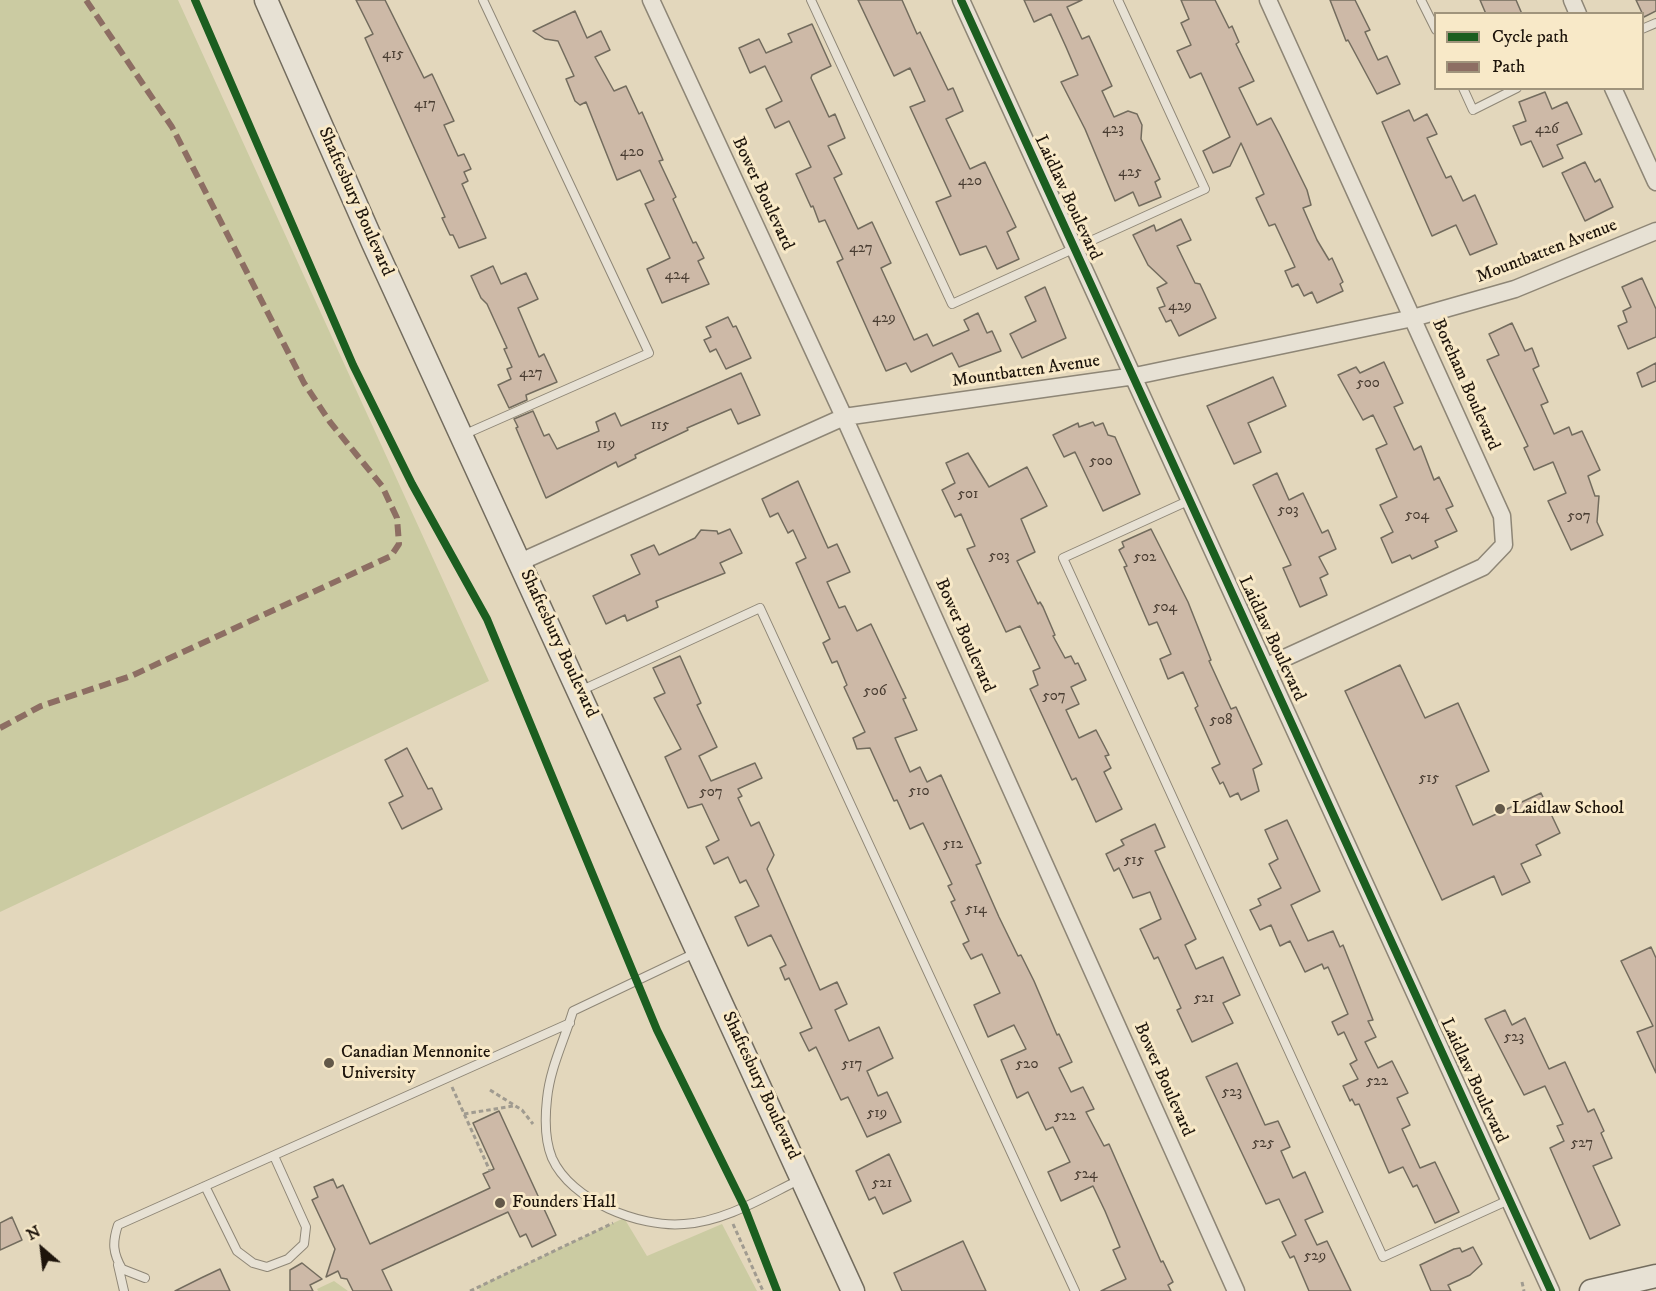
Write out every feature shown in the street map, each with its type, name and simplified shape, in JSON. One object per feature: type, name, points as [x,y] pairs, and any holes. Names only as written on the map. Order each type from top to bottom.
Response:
[{"type":"street","name":"Shaftesbury Boulevard","points":[[266,0],[462,436],[852,1290]]},
{"type":"street","name":"Bower Boulevard","points":[[651,0],[844,417],[1236,1291]]},
{"type":"street","name":"Laidlaw Boulevard","points":[[961,0],[1074,249],[1135,376],[1551,1291]]},
{"type":"street","name":"Boreham Boulevard","points":[[1267,666],[1483,567],[1504,545],[1502,516],[1268,0]]},
{"type":"street","points":[[1614,90],[1656,182]]},
{"type":"street","name":"Mountbatten Avenue","points":[[520,562],[844,417],[1135,376],[1413,318],[1515,290],[1656,231]]},
{"type":"street","points":[[1591,1291],[1656,1276]]},
{"type":"lane","points":[[462,436],[649,353],[483,0]]},
{"type":"lane","points":[[812,0],[952,304],[1205,189],[1118,0]]},
{"type":"lane","points":[[1421,0],[1434,26]]},
{"type":"lane","points":[[1464,90],[1473,110],[1513,90]]},
{"type":"lane","points":[[1191,500],[1063,558],[1368,1225],[1383,1257],[1511,1199]]},
{"type":"lane","points":[[579,691],[760,608],[1075,1291]]},
{"type":"lane","points":[[698,952],[573,1011],[550,1076],[546,1129],[550,1151],[565,1177],[611,1212],[684,1224],[728,1213],[802,1178]]},
{"type":"lane","points":[[124,1291],[113,1243],[118,1225],[570,1023]]},
{"type":"lane","points":[[206,1186],[237,1251],[244,1258],[267,1266],[288,1258],[304,1244],[306,1227],[274,1156]]},
{"type":"lane","points":[[115,1257],[122,1269],[145,1278]]},
{"type":"path","points":[[448,1077],[490,1171]]},
{"type":"path","points":[[490,1090],[528,1116],[537,1131]]},
{"type":"path","points":[[464,1114],[514,1105]]},
{"type":"path","points":[[728,1213],[763,1291]]},
{"type":"path","points":[[470,1291],[628,1216]]},
{"type":"path","points":[[1522,1282],[1524,1291]]},
{"type":"green space","points":[[0,0],[178,0],[489,681],[0,912]]},
{"type":"green space","points":[[624,1218],[647,1256],[722,1224],[757,1291],[480,1291],[478,1287]]},
{"type":"green space","points":[[334,1281],[348,1291],[318,1291],[317,1289]]},
{"type":"building","points":[[356,0],[385,0],[424,78],[432,74],[454,121],[444,125],[458,156],[464,154],[471,169],[464,172],[468,181],[462,184],[486,238],[459,248],[453,235],[450,235],[442,218],[445,217],[365,38],[373,34]]},
{"type":"building","points":[[858,0],[902,0],[917,34],[920,32],[948,90],[953,88],[963,111],[946,119],[970,169],[985,162],[1016,227],[1007,232],[1019,259],[997,269],[986,246],[960,255],[936,202],[951,196],[910,107],[925,101],[910,68],[894,76]]},
{"type":"building","points":[[1024,0],[1082,0],[1067,7],[1082,39],[1089,36],[1112,86],[1102,91],[1114,117],[1128,111],[1137,114],[1142,125],[1141,139],[1160,179],[1155,182],[1161,197],[1139,206],[1133,192],[1115,201],[1085,129],[1061,82],[1078,75],[1066,47],[1051,14],[1034,22]]},
{"type":"building","points":[[1181,0],[1215,0],[1229,28],[1232,26],[1239,42],[1236,44],[1254,81],[1239,88],[1257,125],[1271,118],[1280,135],[1307,190],[1311,205],[1303,208],[1317,240],[1329,260],[1332,258],[1343,282],[1340,284],[1343,291],[1317,303],[1312,292],[1304,296],[1298,284],[1292,287],[1285,271],[1295,267],[1275,224],[1269,226],[1256,198],[1264,194],[1241,143],[1230,166],[1213,173],[1203,151],[1230,137],[1201,73],[1190,78],[1177,51],[1191,45],[1181,23],[1189,19]]},
{"type":"building","points":[[1330,0],[1355,0],[1370,30],[1365,32],[1378,60],[1387,56],[1400,84],[1377,94],[1348,40],[1346,41]]},
{"type":"building","points":[[1480,0],[1516,0],[1521,12],[1485,12]]},
{"type":"building","points":[[1636,0],[1656,0],[1656,11],[1644,17],[1644,12],[1642,12]]},
{"type":"building","points":[[575,11],[587,38],[601,31],[610,50],[595,57],[614,91],[626,86],[639,114],[642,112],[663,160],[659,161],[676,197],[673,199],[693,243],[696,242],[704,258],[698,261],[709,284],[662,303],[647,269],[670,258],[645,204],[654,200],[640,170],[617,180],[586,102],[580,105],[575,101],[566,79],[574,76],[558,41],[545,39],[533,31]]},
{"type":"building","points":[[812,24],[831,66],[812,75],[811,78],[829,117],[835,114],[845,138],[828,146],[842,174],[834,178],[858,229],[872,222],[891,263],[881,268],[914,340],[927,334],[933,346],[969,330],[964,320],[978,313],[987,333],[992,331],[1001,351],[959,367],[952,353],[911,372],[906,363],[886,371],[837,262],[843,259],[825,220],[819,222],[796,174],[811,167],[789,121],[775,128],[766,109],[782,101],[765,66],[750,73],[739,48],[759,39],[766,53],[792,42],[788,34]]},
{"type":"building","points":[[1545,92],[1552,109],[1567,102],[1582,134],[1557,145],[1563,158],[1543,167],[1531,141],[1521,145],[1513,126],[1526,121],[1519,102]]},
{"type":"building","points":[[1409,110],[1414,121],[1427,114],[1437,134],[1427,138],[1446,178],[1451,176],[1463,201],[1475,195],[1497,244],[1470,255],[1456,225],[1432,236],[1382,122]]},
{"type":"building","points":[[1585,162],[1595,182],[1600,179],[1613,207],[1585,221],[1562,173]]},
{"type":"building","points":[[1181,219],[1191,240],[1177,246],[1195,283],[1200,284],[1216,318],[1179,336],[1171,320],[1166,322],[1159,308],[1165,306],[1157,288],[1167,283],[1148,265],[1133,235],[1154,225],[1156,231]]},
{"type":"building","points":[[493,266],[501,284],[526,273],[538,299],[518,308],[539,357],[544,354],[557,382],[526,395],[527,400],[509,408],[498,385],[511,379],[507,369],[512,367],[504,349],[507,348],[471,276]]},
{"type":"building","points":[[1642,278],[1656,309],[1656,337],[1628,349],[1618,326],[1627,322],[1623,311],[1631,307],[1622,287]]},
{"type":"building","points":[[1045,287],[1066,338],[1022,358],[1010,334],[1036,321],[1025,297]]},
{"type":"building","points":[[728,317],[733,327],[736,326],[751,358],[726,369],[716,349],[710,352],[704,340],[711,337],[706,327]]},
{"type":"building","points":[[1512,323],[1525,351],[1532,348],[1539,366],[1533,369],[1548,402],[1541,405],[1554,434],[1569,427],[1572,435],[1582,431],[1600,470],[1588,476],[1595,496],[1599,496],[1597,522],[1603,535],[1571,550],[1548,501],[1566,493],[1553,462],[1534,470],[1524,448],[1528,446],[1487,360],[1499,355],[1489,334]]},
{"type":"building","points":[[1384,362],[1403,403],[1394,407],[1414,450],[1421,446],[1434,480],[1439,477],[1453,506],[1446,509],[1457,531],[1435,541],[1438,547],[1412,559],[1410,555],[1392,563],[1381,538],[1393,532],[1380,505],[1397,497],[1376,449],[1387,444],[1373,415],[1363,420],[1338,375],[1356,367],[1360,373]]},
{"type":"building","points":[[1656,363],[1656,381],[1642,387],[1637,373]]},
{"type":"building","points":[[741,373],[760,415],[738,424],[731,409],[687,428],[688,430],[635,455],[636,458],[618,467],[616,462],[546,498],[516,428],[518,427],[514,419],[533,411],[544,436],[549,434],[557,449],[599,431],[596,422],[615,413],[621,426]]},
{"type":"building","points":[[1273,377],[1286,406],[1248,423],[1261,452],[1234,464],[1207,406]]},
{"type":"building","points":[[1093,422],[1095,426],[1103,423],[1108,435],[1115,437],[1140,494],[1103,511],[1075,452],[1064,457],[1053,435],[1078,423],[1079,427]]},
{"type":"building","points":[[968,453],[989,487],[1027,467],[1047,506],[1021,519],[1035,552],[1017,561],[1038,604],[1040,602],[1043,607],[1055,635],[1053,636],[1065,658],[1071,656],[1075,664],[1078,663],[1086,680],[1071,687],[1079,704],[1066,710],[1079,738],[1096,730],[1109,755],[1105,756],[1111,768],[1104,772],[1122,809],[1096,822],[1076,778],[1072,780],[1030,689],[1038,685],[1033,671],[1040,668],[1020,626],[1006,632],[967,549],[975,546],[961,514],[955,517],[942,490],[955,483],[946,463]]},
{"type":"building","points":[[1277,473],[1289,500],[1303,493],[1322,533],[1328,530],[1336,549],[1319,557],[1328,574],[1320,578],[1327,595],[1300,607],[1283,568],[1291,565],[1253,485]]},
{"type":"building","points":[[798,481],[828,548],[837,544],[850,572],[827,582],[839,608],[845,606],[857,631],[871,624],[906,698],[903,699],[917,730],[895,738],[910,772],[920,767],[927,782],[941,775],[981,863],[976,865],[999,917],[1018,956],[1021,955],[1057,1035],[1059,1034],[1072,1062],[1059,1068],[1071,1092],[1083,1087],[1094,1109],[1086,1112],[1104,1146],[1109,1144],[1161,1262],[1163,1261],[1173,1282],[1168,1285],[1171,1291],[1101,1291],[1126,1279],[1113,1250],[1120,1247],[1105,1211],[1093,1186],[1061,1201],[1048,1172],[1070,1162],[1053,1127],[1046,1130],[1028,1092],[1017,1098],[1001,1060],[1026,1049],[1014,1025],[988,1037],[974,1005],[1000,993],[982,954],[971,959],[963,944],[969,941],[951,902],[955,900],[948,886],[952,884],[923,823],[910,829],[897,800],[894,801],[870,748],[857,749],[853,738],[865,732],[844,687],[847,685],[837,661],[832,663],[823,643],[830,639],[796,563],[806,558],[793,530],[788,533],[778,513],[770,517],[762,499]]},
{"type":"building","points":[[730,529],[742,553],[720,563],[725,573],[656,601],[658,607],[627,621],[625,615],[606,624],[593,596],[640,574],[631,555],[654,545],[659,555],[695,538],[701,530],[717,531],[718,534]]},
{"type":"building","points":[[1151,529],[1188,602],[1211,660],[1209,661],[1231,709],[1236,707],[1262,764],[1253,769],[1259,791],[1241,800],[1238,793],[1230,797],[1223,782],[1220,784],[1212,768],[1220,764],[1195,708],[1198,706],[1183,672],[1168,679],[1160,659],[1171,654],[1157,622],[1149,625],[1124,567],[1127,566],[1119,550],[1124,547],[1122,542]]},
{"type":"building","points":[[680,656],[701,703],[697,705],[717,747],[699,756],[711,781],[755,763],[762,778],[738,789],[742,796],[738,798],[751,826],[759,822],[774,855],[767,869],[820,990],[837,982],[847,1004],[835,1010],[849,1041],[879,1027],[893,1058],[867,1071],[878,1096],[887,1092],[901,1122],[867,1137],[848,1097],[841,1100],[816,1047],[809,1051],[800,1033],[812,1028],[789,978],[785,980],[780,968],[786,965],[771,935],[748,946],[735,917],[759,906],[746,880],[740,883],[728,857],[714,864],[706,847],[719,840],[702,804],[688,808],[665,757],[681,749],[654,698],[665,693],[653,668]]},
{"type":"building","points":[[1400,665],[1425,718],[1458,703],[1489,771],[1456,786],[1473,825],[1541,793],[1560,833],[1536,845],[1541,855],[1521,864],[1530,882],[1502,895],[1494,876],[1442,900],[1345,691]]},
{"type":"building","points":[[407,748],[428,789],[432,788],[442,809],[402,829],[389,803],[403,796],[385,760]]},
{"type":"building","points":[[1287,820],[1320,891],[1291,905],[1308,941],[1333,931],[1340,947],[1343,945],[1373,1020],[1368,1021],[1376,1037],[1365,1042],[1378,1068],[1392,1061],[1408,1093],[1397,1098],[1410,1125],[1402,1129],[1420,1168],[1435,1162],[1459,1212],[1435,1223],[1417,1185],[1413,1187],[1403,1167],[1389,1173],[1359,1104],[1355,1105],[1352,1099],[1350,1101],[1343,1086],[1358,1079],[1350,1064],[1357,1060],[1344,1032],[1338,1035],[1332,1022],[1348,1014],[1328,967],[1324,969],[1322,964],[1305,972],[1290,941],[1280,946],[1271,925],[1260,930],[1250,910],[1261,905],[1258,899],[1281,888],[1269,864],[1278,859],[1265,830]]},
{"type":"building","points":[[1155,824],[1165,847],[1155,851],[1196,939],[1185,945],[1196,969],[1223,957],[1240,995],[1223,1003],[1233,1023],[1192,1042],[1177,1010],[1181,1008],[1158,957],[1154,959],[1140,929],[1161,919],[1150,892],[1133,898],[1119,868],[1114,871],[1106,854],[1124,845],[1121,840]]},
{"type":"building","points":[[1651,947],[1656,958],[1656,1073],[1637,1032],[1653,1026],[1621,961]]},
{"type":"building","points":[[1505,1010],[1512,1025],[1525,1018],[1549,1069],[1565,1062],[1588,1112],[1594,1109],[1604,1131],[1601,1133],[1612,1158],[1593,1166],[1620,1225],[1590,1239],[1550,1148],[1564,1141],[1557,1126],[1563,1124],[1545,1086],[1524,1095],[1485,1019]]},
{"type":"building","points":[[1237,1063],[1265,1125],[1278,1121],[1290,1147],[1281,1151],[1293,1178],[1305,1172],[1323,1212],[1305,1220],[1317,1245],[1327,1241],[1351,1291],[1309,1291],[1294,1256],[1290,1258],[1282,1242],[1296,1235],[1279,1199],[1266,1204],[1206,1077]]},
{"type":"building","name":"Founders Hall","points":[[499,1111],[556,1235],[532,1247],[526,1234],[520,1237],[508,1212],[382,1270],[392,1291],[353,1291],[347,1279],[341,1278],[338,1271],[326,1277],[335,1249],[312,1200],[318,1197],[314,1187],[333,1179],[337,1188],[343,1185],[370,1244],[490,1188],[483,1174],[494,1169],[473,1123]]},
{"type":"building","points":[[889,1154],[911,1201],[883,1214],[875,1197],[869,1200],[856,1171]]},
{"type":"building","points":[[12,1217],[22,1240],[0,1250],[0,1223]]},
{"type":"building","points":[[963,1241],[986,1291],[902,1291],[894,1273]]},
{"type":"building","points":[[1473,1247],[1482,1264],[1470,1275],[1448,1285],[1451,1291],[1431,1291],[1420,1265],[1454,1249],[1460,1248],[1462,1252]]},
{"type":"building","points":[[302,1263],[322,1279],[310,1285],[313,1291],[290,1291],[290,1270]]},
{"type":"building","points":[[220,1269],[230,1291],[175,1291],[201,1278]]},
{"type":"marked path","points":[[0,728],[41,706],[131,676],[391,556],[399,544],[397,518],[382,486],[330,422],[304,383],[172,127],[86,0]]},
{"type":"cycle path","points":[[195,0],[353,365],[412,484],[487,619],[657,1030],[744,1206],[777,1291]]},
{"type":"cycle path","points":[[961,0],[1551,1291]]},
{"type":"place","name":"Laidlaw School","points":[[1500,809]]},
{"type":"place","name":"Canadian Mennonite University","points":[[329,1063]]},
{"type":"place","name":"Founders Hall","points":[[500,1203]]}]
